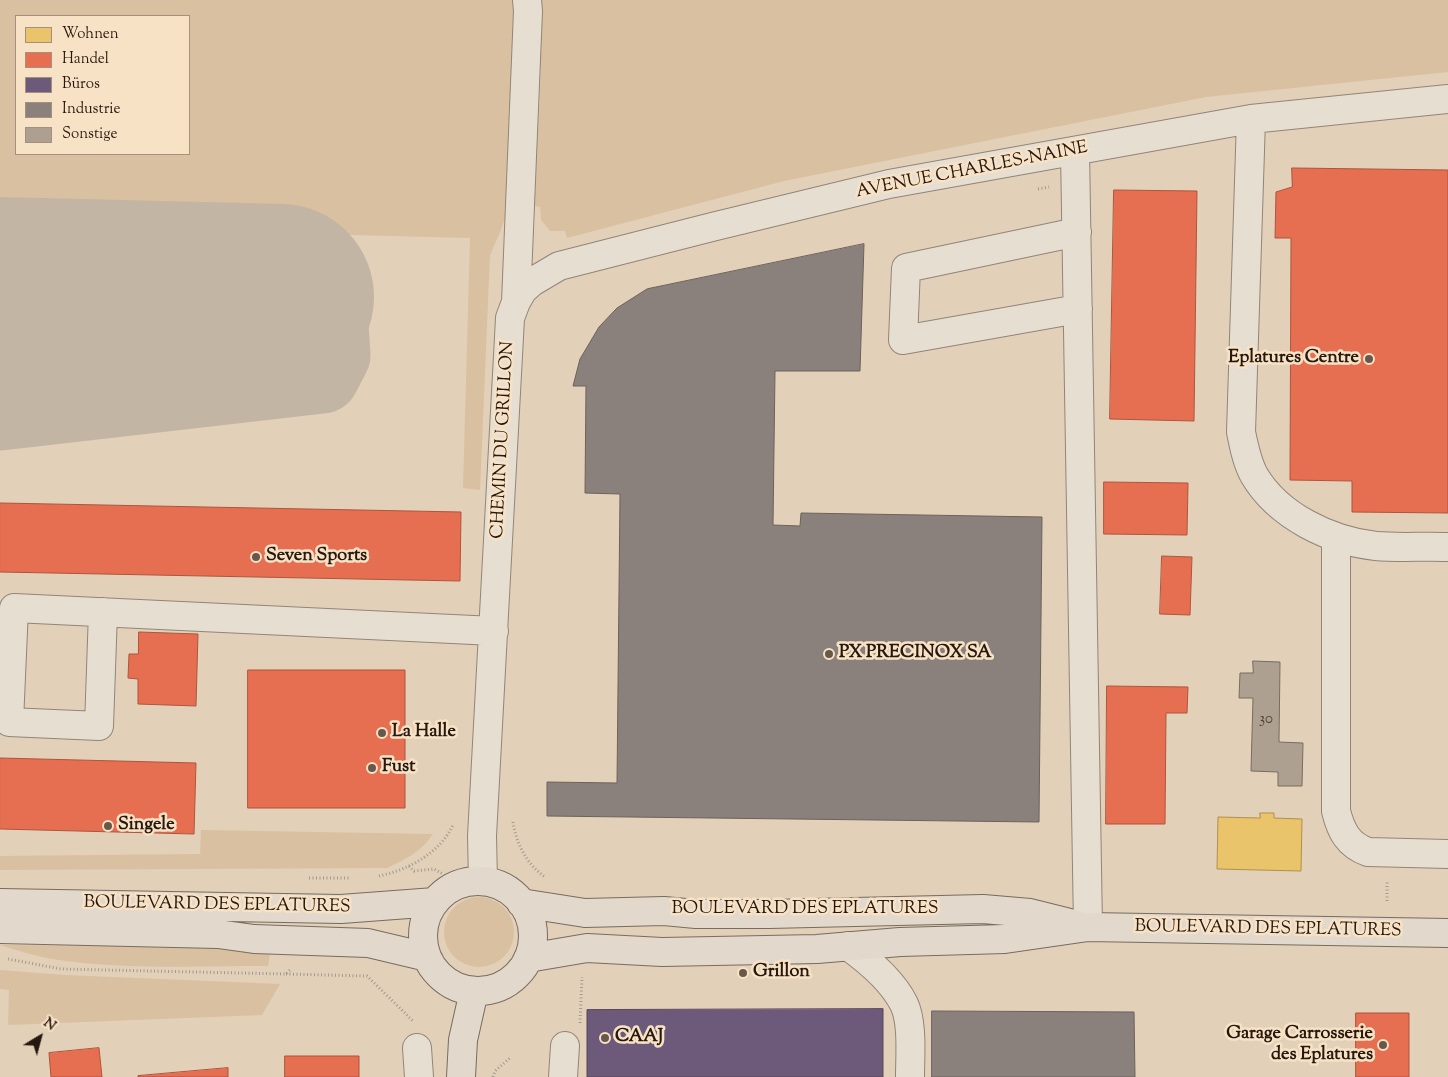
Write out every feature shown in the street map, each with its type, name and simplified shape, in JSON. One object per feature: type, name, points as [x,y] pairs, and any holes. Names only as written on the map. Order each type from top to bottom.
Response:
[{"type":"main road","points":[[483,881],[504,888],[521,903],[527,913],[532,935],[528,958],[519,972],[496,988],[474,991],[450,983],[440,976],[427,957],[423,934],[424,923],[434,902],[451,888],[461,884],[483,881]]},
{"type":"main road","name":"BOULEVARD DES EPLATURES","points":[[0,902],[341,908],[434,902]]},
{"type":"main road","name":"BOULEVARD DES EPLATURES","points":[[521,903],[585,913],[664,911],[696,914],[769,914],[983,909],[1030,913],[1088,927]]},
{"type":"main road","name":"BOULEVARD DES EPLATURES","points":[[528,958],[587,948],[662,952],[817,949],[1005,939],[1088,927],[1448,933]]},
{"type":"main road","name":"BOULEVARD DES EPLATURES","points":[[0,929],[218,934],[254,939],[368,943],[427,957]]},
{"type":"main road","points":[[461,1077],[462,1040],[474,991]]},
{"type":"street","name":"CHEMIN DU GRILLON","points":[[483,881],[482,836],[510,318],[516,302],[527,0]]},
{"type":"street","name":"AVENUE CHARLES-NAINE","points":[[516,302],[523,290],[532,282],[559,266],[889,184],[1251,119],[1448,99]]},
{"type":"street","points":[[1251,119],[1241,432],[1246,457],[1254,475],[1265,490],[1302,521],[1336,538],[1375,546],[1448,547]]},
{"type":"street","points":[[1075,151],[1088,927]]},
{"type":"street","points":[[1077,232],[906,268],[903,340],[1078,309]]},
{"type":"street","points":[[1336,538],[1336,812],[1340,828],[1357,848],[1368,852],[1448,854]]},
{"type":"street","points":[[103,612],[99,726],[9,722],[14,608],[103,612],[494,631]]},
{"type":"street","points":[[848,946],[881,974],[904,1005],[910,1038],[910,1077]]},
{"type":"street","points":[[418,1038],[419,1077]]},
{"type":"street","points":[[563,1077],[565,1046]]},
{"type":"path","points":[[511,812],[522,851],[536,870],[550,879]]},
{"type":"path","points":[[1387,901],[1388,879]]},
{"type":"path","points":[[286,974],[312,942]]},
{"type":"path","points":[[0,957],[61,969],[367,976],[418,1038]]},
{"type":"path","points":[[565,1046],[566,1031],[579,1031],[582,968]]},
{"type":"path","points":[[493,1077],[495,1071],[510,1058]]},
{"type":"shaded area","points":[[0,0],[516,0],[509,204],[501,230],[490,255],[480,490],[463,488],[470,238],[0,226]]},
{"type":"shaded area","points":[[539,0],[1448,0],[1448,72],[1206,97],[784,181],[567,238],[565,231],[550,231],[541,220],[540,207],[531,205],[541,77]]},
{"type":"shaded area","points":[[201,830],[433,834],[418,850],[387,868],[0,870],[0,856],[200,854]]},
{"type":"shaded area","points":[[479,897],[498,903],[508,913],[514,932],[508,951],[498,961],[479,967],[460,961],[450,951],[444,932],[450,913],[460,903]]},
{"type":"shaded area","points":[[0,945],[271,947],[268,966],[160,967],[106,965],[52,959]]},
{"type":"shaded area","points":[[0,970],[65,975],[280,984],[262,1015],[8,1025],[9,990],[0,989]]},
{"type":"building: Wohnen","points":[[1260,813],[1274,813],[1274,818],[1302,819],[1301,871],[1217,869],[1218,817],[1260,818]]},
{"type":"building: Handel","name":"Eplatures Centre","points":[[1292,168],[1448,170],[1448,513],[1352,512],[1352,481],[1290,480],[1291,238],[1275,238],[1276,192],[1292,187]]},
{"type":"building: Handel","points":[[1114,190],[1197,191],[1194,421],[1110,419]]},
{"type":"building: Handel","points":[[1104,482],[1188,483],[1187,535],[1104,534]]},
{"type":"building: Handel","points":[[0,503],[461,512],[460,581],[0,572]]},
{"type":"building: Handel","points":[[1162,556],[1192,557],[1190,615],[1160,614]]},
{"type":"building: Handel","points":[[139,632],[198,634],[196,706],[138,704],[138,679],[128,678],[129,654],[138,654]]},
{"type":"building: Handel","points":[[248,670],[405,670],[405,808],[248,808]]},
{"type":"building: Handel","points":[[1107,686],[1188,687],[1187,713],[1166,713],[1165,824],[1106,824]]},
{"type":"building: Handel","points":[[0,758],[196,763],[194,834],[0,829]]},
{"type":"building: Handel","name":"Garage Carrosserie des Eplatures","points":[[1356,1013],[1409,1013],[1409,1077],[1356,1077]]},
{"type":"building: Handel","points":[[99,1048],[102,1077],[51,1077],[49,1053]]},
{"type":"building: Handel","points":[[285,1056],[359,1056],[359,1077],[285,1077]]},
{"type":"building: Handel","points":[[228,1068],[228,1077],[138,1077],[138,1076]]},
{"type":"building: Büros","points":[[883,1009],[883,1077],[587,1077],[587,1010]]},
{"type":"building: Industrie","name":"PX PRECINOX SA","points":[[864,244],[860,371],[775,371],[773,525],[800,526],[801,513],[1042,517],[1039,822],[547,816],[547,782],[617,783],[620,494],[585,493],[586,386],[573,386],[580,359],[599,327],[617,308],[647,289]]},
{"type":"building: Industrie","points":[[932,1011],[1134,1012],[1135,1077],[932,1077]]},
{"type":"building: Sonstige","points":[[1253,661],[1280,662],[1279,742],[1303,743],[1302,786],[1278,786],[1278,772],[1251,771],[1253,698],[1239,698],[1240,673],[1253,673]]},
{"type":"taxiway","points":[[0,413],[322,376],[333,355],[330,311],[281,297]]},
{"type":"runway","points":[[0,290],[281,297]]},
{"type":"place","name":"Eplatures Centre","points":[[1369,359]]},
{"type":"place","name":"Seven Sports","points":[[256,557]]},
{"type":"place","name":"PX PRECINOX SA","points":[[829,654]]},
{"type":"place","name":"La Halle","points":[[382,733]]},
{"type":"place","name":"Fust","points":[[372,768]]},
{"type":"place","name":"Singele","points":[[108,826]]},
{"type":"place","name":"Grillon","points":[[743,973]]},
{"type":"place","name":"CAAJ","points":[[605,1038]]},
{"type":"place","name":"Garage Carrosserie des Eplatures","points":[[1383,1045]]}]
